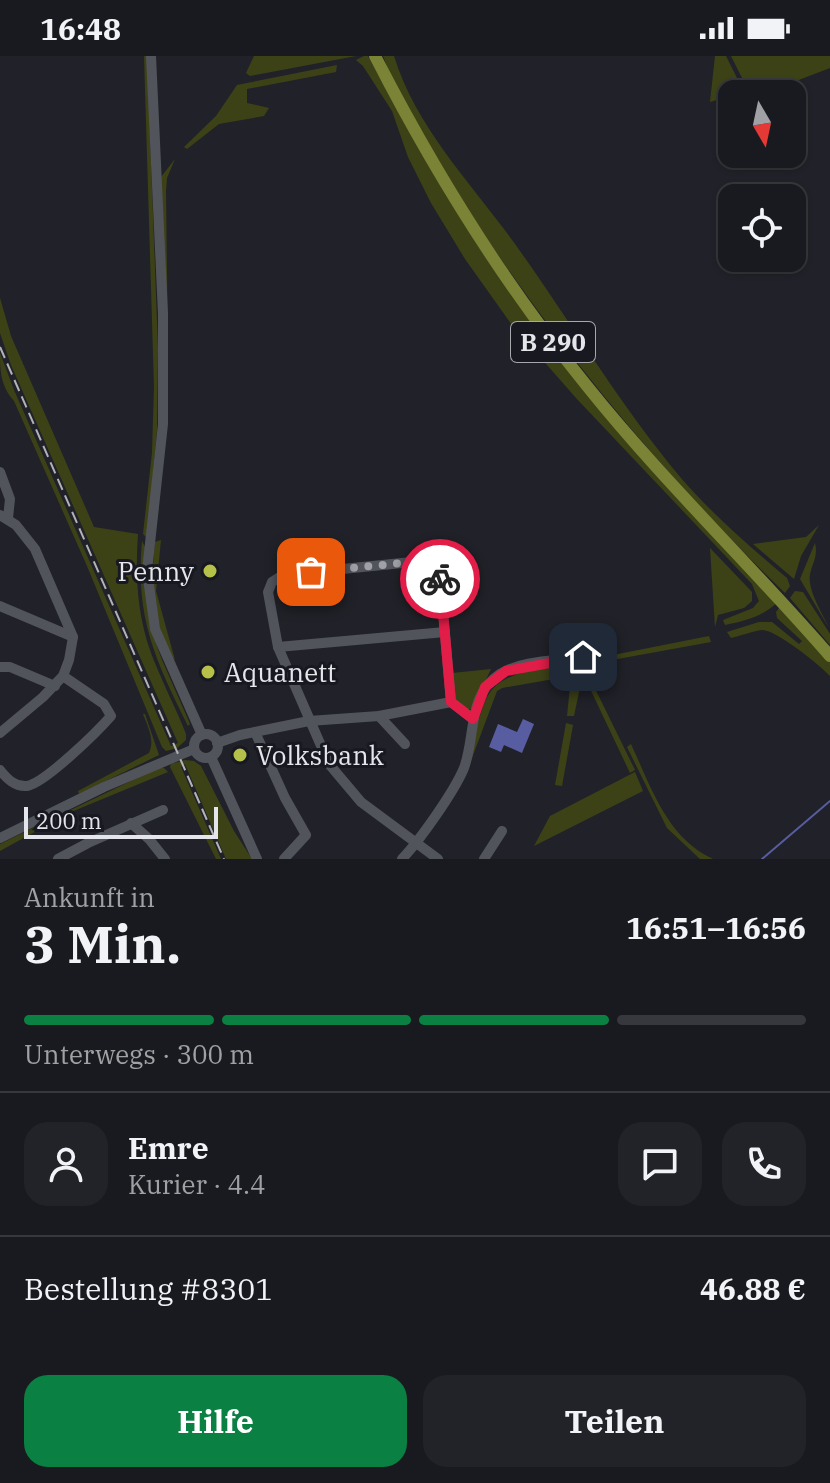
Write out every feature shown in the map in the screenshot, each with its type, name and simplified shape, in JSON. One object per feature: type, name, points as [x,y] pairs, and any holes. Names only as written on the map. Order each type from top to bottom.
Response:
[{"type":"main road","name":"B 290","points":[[376,58],[451,194],[528,310],[597,398],[830,656]]},
{"type":"street","points":[[151,56],[163,343],[163,424],[147,571],[150,605],[162,649],[202,735]]},
{"type":"street","points":[[0,472],[10,499],[4,517],[26,536],[35,549],[73,637],[63,676],[0,733]]},
{"type":"street","points":[[438,859],[386,823],[329,764],[278,647],[268,592],[272,582],[283,575],[422,561],[432,563],[440,577],[451,702],[473,719]]},
{"type":"street","points":[[0,606],[73,637]]},
{"type":"street","points":[[278,647],[445,632]]},
{"type":"street","points":[[402,859],[417,844],[463,770],[474,730],[473,719],[485,687],[506,671],[583,657]]},
{"type":"street","points":[[0,667],[10,667],[55,686]]},
{"type":"street","points":[[0,770],[13,783],[22,786],[35,783],[95,736],[111,716],[104,704],[63,676]]},
{"type":"street","points":[[217,743],[309,721],[379,716],[451,702]]},
{"type":"street","points":[[379,716],[405,744]]},
{"type":"street","points":[[255,732],[285,798],[306,835],[284,859]]},
{"type":"street","points":[[0,838],[104,787],[189,751],[202,735],[212,736],[217,743],[216,752],[211,757]]},
{"type":"street","points":[[189,751],[211,757]]},
{"type":"street","points":[[211,757],[257,859]]},
{"type":"street","points":[[58,859],[163,810]]},
{"type":"street","points":[[131,823],[165,859]]},
{"type":"street","points":[[484,859],[502,831]]},
{"type":"green space","points":[[144,56],[147,56],[158,348],[157,430],[147,538],[143,534],[152,453],[154,387]]},
{"type":"green space","points":[[254,56],[356,56],[250,76],[246,73]]},
{"type":"green space","points":[[368,56],[409,131],[522,307],[777,603],[771,608],[752,618],[725,625],[723,620],[753,608],[759,601],[752,584],[576,398],[512,325],[465,259],[431,203],[408,157],[392,111],[356,60]]},
{"type":"green space","points":[[383,56],[394,56],[416,107],[431,131],[515,244],[658,450],[706,505],[787,578],[790,586],[785,593],[661,463],[547,323],[439,164],[414,122]]},
{"type":"green space","points":[[715,56],[726,56],[738,80],[718,80],[718,100],[710,102]]},
{"type":"green space","points":[[731,56],[830,56],[830,68],[799,80],[743,80]]},
{"type":"green space","points":[[337,65],[336,72],[247,89],[247,103],[269,108],[264,116],[219,124],[187,149],[184,147],[216,116],[237,85]]},
{"type":"green space","points":[[175,159],[167,178],[166,191],[168,353],[165,348],[161,177]]},
{"type":"green space","points":[[0,298],[11,336],[94,527],[138,534],[140,609],[151,653],[186,734],[186,740],[177,748],[166,751],[162,747],[87,566],[4,384],[0,353],[171,746],[178,743],[11,365],[0,333]]},
{"type":"green space","points":[[819,525],[801,556],[794,579],[753,544],[806,537]]},
{"type":"green space","points":[[161,540],[156,591],[175,660],[161,635],[154,603],[155,542]]},
{"type":"green space","points":[[142,541],[151,630],[190,724],[188,726],[150,637],[142,593]]},
{"type":"green space","points":[[815,543],[816,556],[810,580],[829,628],[800,579]]},
{"type":"green space","points":[[710,548],[752,592],[752,601],[744,608],[718,615],[715,627]]},
{"type":"green space","points":[[795,591],[803,592],[830,634],[830,645],[790,598]]},
{"type":"green space","points":[[779,608],[830,661],[830,676],[797,648],[768,631],[731,638],[727,632],[759,622],[772,622],[799,644],[802,641],[777,618]]},
{"type":"green space","points":[[709,636],[711,642],[590,664],[593,659]]},
{"type":"green space","points":[[583,664],[635,770],[630,773],[585,678],[582,678],[574,716],[567,716],[571,676],[497,691],[469,766],[466,765],[482,708],[497,685],[519,674]]},
{"type":"green space","points":[[491,669],[472,709],[465,709],[456,703],[452,673]]},
{"type":"green space","points":[[143,714],[159,755],[79,794],[78,791],[149,753],[151,738]]},
{"type":"green space","points":[[566,723],[573,725],[562,786],[555,785]]},
{"type":"green space","points":[[631,744],[672,825],[697,850],[713,859],[700,859],[667,828],[627,747]]},
{"type":"green space","points":[[185,760],[201,766],[252,859],[226,859],[185,764],[181,767],[221,859],[216,859],[170,767]]},
{"type":"green space","points":[[160,767],[168,772],[71,812],[0,851],[0,844]]},
{"type":"green space","points":[[635,772],[643,791],[534,846],[550,816]]},
{"type":"water","points":[[523,719],[534,724],[522,753],[504,745],[501,752],[489,747],[498,724],[517,732]]},
{"type":"waterway","points":[[762,859],[830,801]]},
{"type":"railway","points":[[0,347],[224,859]]},
{"type":"way so far","points":[[311,572],[422,561],[432,563],[440,579]]},
{"type":"place","name":"Penny","points":[[210,571]]},
{"type":"place","name":"Aquanett","points":[[208,672]]},
{"type":"place","name":"Volksbank","points":[[240,755]]},
{"type":"route","points":[[440,579],[451,702],[473,719],[485,687],[506,671],[583,657]]}]
